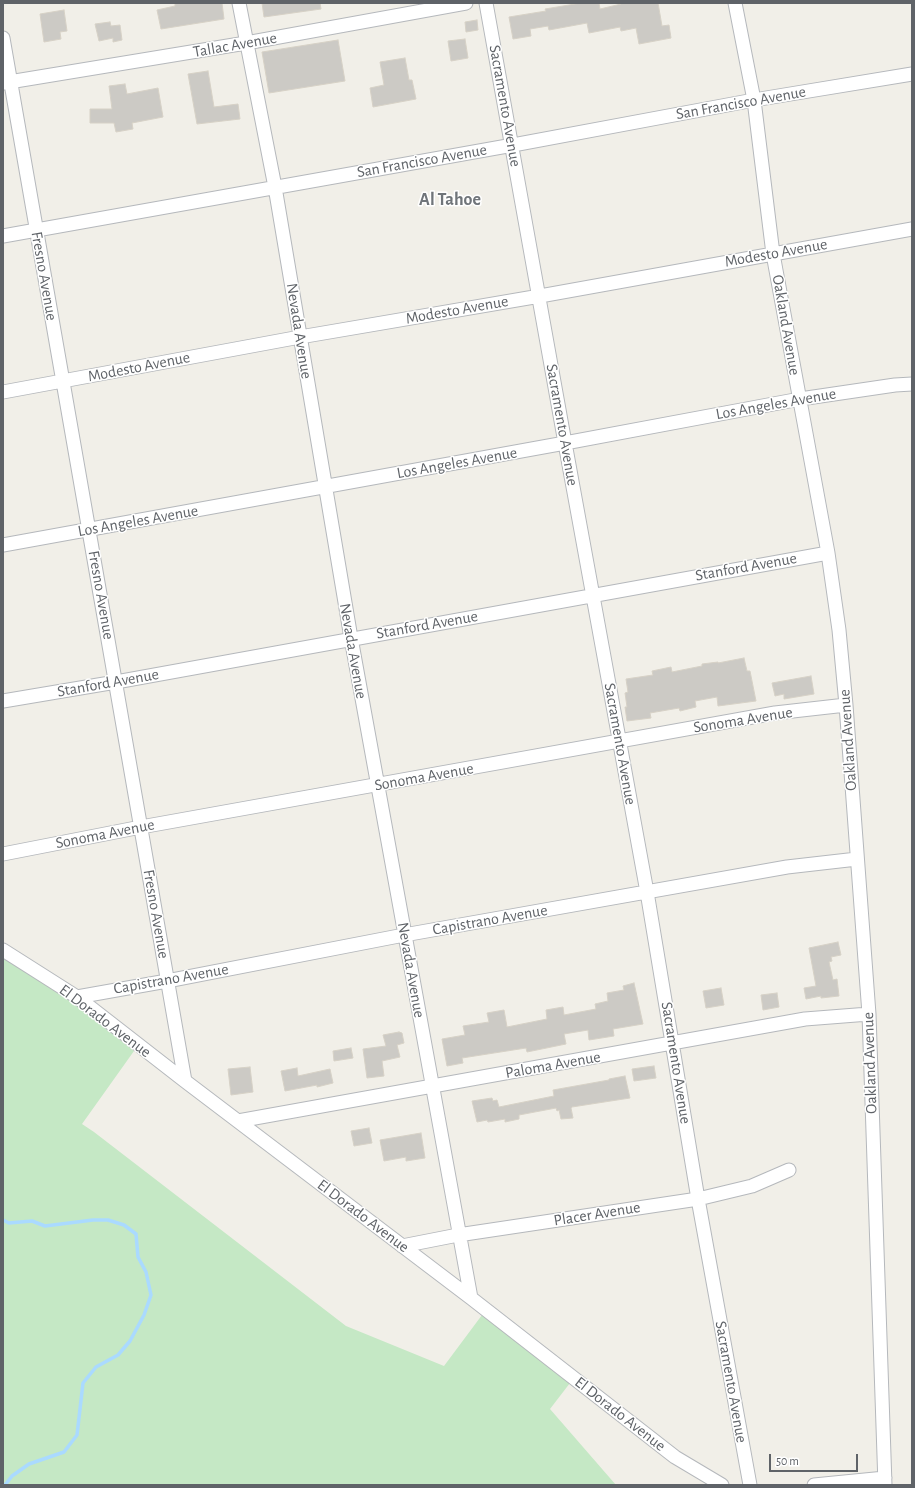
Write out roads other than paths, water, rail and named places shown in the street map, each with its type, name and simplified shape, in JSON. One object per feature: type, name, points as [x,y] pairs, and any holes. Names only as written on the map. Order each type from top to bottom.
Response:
[{"type":"street","name":"Nevada Avenue","points":[[239,3],[275,187],[324,487],[458,1235],[471,1298]]},
{"type":"street","name":"Tallac Avenue","points":[[7,82],[246,43],[466,3]]},
{"type":"street","name":"Sacramento Avenue","points":[[486,3],[513,145],[565,443],[647,892],[698,1199],[750,1485]]},
{"type":"street","name":"Oakland Avenue","points":[[735,3],[754,100],[773,254],[828,553],[846,705],[869,1014],[885,1481]]},
{"type":"street","name":"Fresno Avenue","points":[[3,38],[7,82],[63,381],[185,1081]]},
{"type":"street","name":"San Francisco Avenue","points":[[3,236],[513,145],[754,100],[912,74]]},
{"type":"street","name":"Modesto Avenue","points":[[3,392],[300,336],[540,296],[912,229]]},
{"type":"street","name":"Los Angeles Avenue","points":[[3,545],[800,399],[895,385],[912,384]]},
{"type":"street","name":"Stanford Avenue","points":[[3,701],[116,682],[351,638],[828,553]]},
{"type":"street","name":"Sonoma Avenue","points":[[3,854],[141,827],[619,741],[775,714],[846,705]]},
{"type":"street","name":"Capistrano Avenue","points":[[76,997],[404,935],[787,867],[857,859]]},
{"type":"street","name":"El Dorado Avenue","points":[[3,950],[76,997],[471,1298],[676,1457],[722,1485]]},
{"type":"street","name":"Paloma Avenue","points":[[238,1121],[805,1019],[869,1014]]},
{"type":"street","name":"Placer Avenue","points":[[402,1246],[458,1235],[698,1199],[752,1186],[790,1170]]},
{"type":"street","points":[[814,1485],[885,1481]]},
{"type":"waterway","points":[[3,1220],[9,1223],[32,1221],[45,1226],[93,1220],[108,1220],[124,1225],[136,1234],[138,1257],[146,1272],[151,1295],[144,1315],[130,1341],[118,1355],[96,1367],[83,1383],[77,1435],[64,1452],[29,1464],[12,1476],[5,1485]]},
{"type":"district","name":"Al Tahoe","points":[[450,200]]}]
